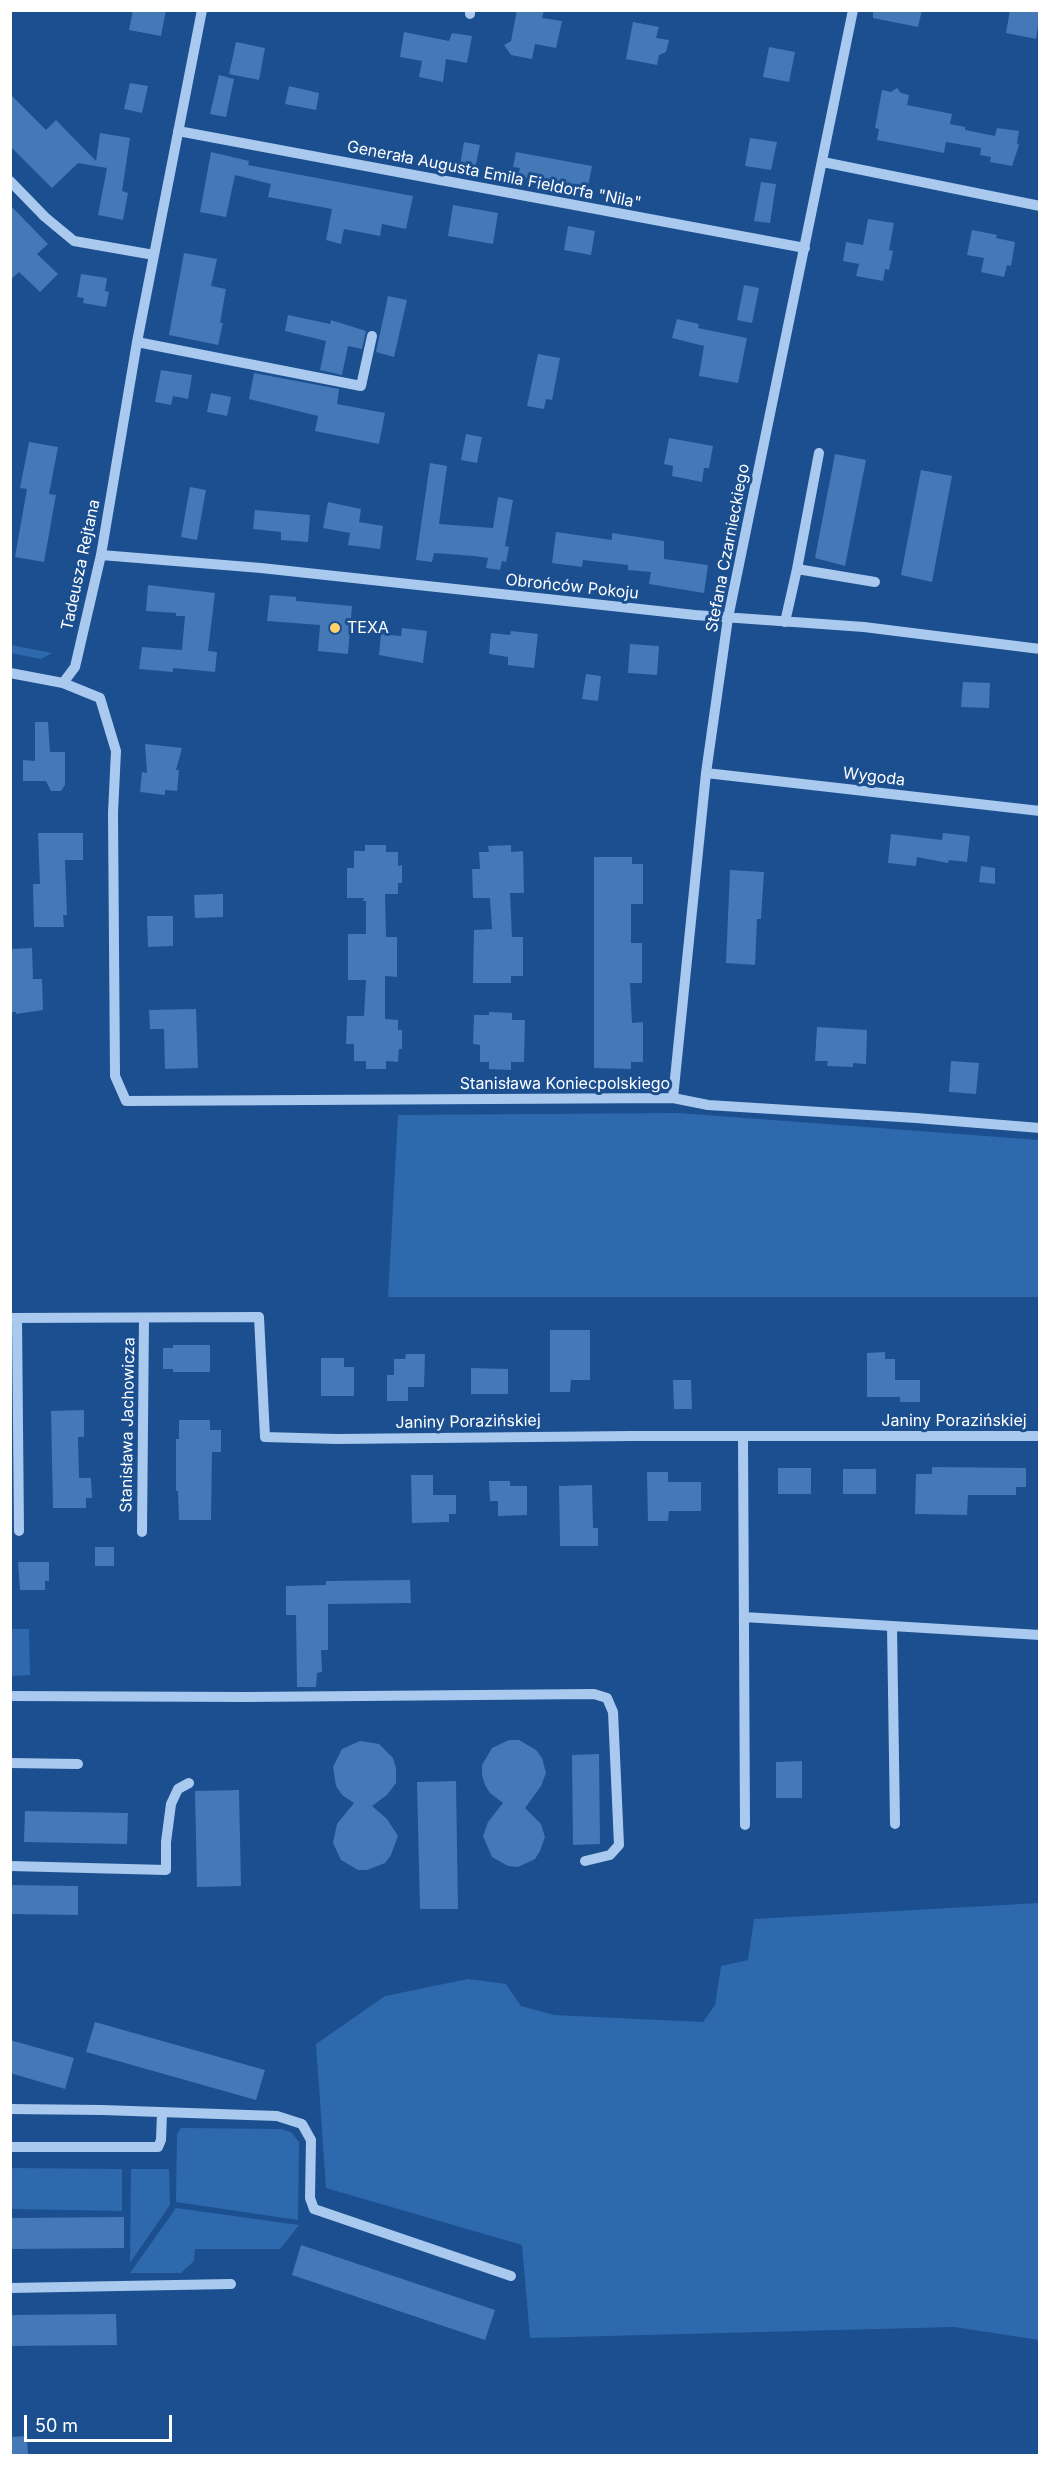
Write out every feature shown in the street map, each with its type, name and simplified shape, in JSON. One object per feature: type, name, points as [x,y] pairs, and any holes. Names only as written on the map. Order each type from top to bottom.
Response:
[{"type":"street","name":"Tadeusza Rejtana","points":[[63,683],[75,667],[101,555],[137,342],[202,10]]},
{"type":"street","name":"Stefana Czarnieckiego","points":[[673,1098],[706,772],[728,618],[853,10]]},
{"type":"street","name":"Generała Augusta Emila Fieldorfa \"Nila\"","points":[[178,131],[805,248]]},
{"type":"street","points":[[823,162],[1040,206]]},
{"type":"street","points":[[10,181],[45,217],[74,240],[154,255]]},
{"type":"street","points":[[137,342],[362,386],[372,336]]},
{"type":"street","points":[[785,622],[819,453]]},
{"type":"street","name":"Obrońców Pokoju","points":[[101,555],[261,568],[728,618],[864,627],[1040,649]]},
{"type":"street","points":[[797,569],[874,582]]},
{"type":"street","points":[[10,673],[63,683]]},
{"type":"street","name":"Stanisława Koniecpolskiego","points":[[63,683],[100,698],[116,751],[113,813],[115,1076],[126,1101],[673,1098],[708,1105],[1040,1128]]},
{"type":"street","name":"Wygoda","points":[[706,772],[1040,811]]},
{"type":"street","name":"Janiny Porazińskiej","points":[[14,1318],[259,1317],[265,1437],[337,1439],[1040,1436]]},
{"type":"street","points":[[14,1318],[19,1531]]},
{"type":"street","name":"Stanisława Jachowicza","points":[[142,1532],[144,1318]]},
{"type":"street","points":[[743,1436],[745,1825]]},
{"type":"street","points":[[744,1617],[1040,1635]]},
{"type":"street","points":[[892,1626],[895,1824]]},
{"type":"street","points":[[10,1696],[246,1697],[594,1694],[607,1698],[613,1712],[619,1845],[610,1856],[585,1861]]},
{"type":"street","points":[[10,1763],[78,1764]]},
{"type":"street","points":[[10,1866],[166,1870],[166,1842],[171,1804],[178,1789],[189,1783]]},
{"type":"street","points":[[10,2109],[277,2116],[302,2124],[311,2140],[310,2198],[314,2209],[511,2276]]},
{"type":"street","points":[[10,2147],[158,2147],[161,2140],[162,2113]]},
{"type":"street","points":[[10,2288],[231,2284]]},
{"type":"shaded area","points":[[10,645],[52,653],[41,659],[11,653]]},
{"type":"shaded area","points":[[679,1113],[1039,1140],[1039,1297],[388,1297],[398,1115]]},
{"type":"shaded area","points":[[10,1629],[29,1629],[30,1675],[11,1676]]},
{"type":"shaded area","points":[[1039,1903],[1039,2340],[954,2327],[530,2338],[522,2245],[326,2188],[316,2044],[385,1996],[468,1979],[506,1984],[521,2006],[554,2015],[703,2022],[715,2005],[721,1966],[748,1960],[754,1919]]},
{"type":"shaded area","points":[[181,2128],[281,2129],[291,2132],[299,2142],[298,2220],[176,2202],[177,2134]]},
{"type":"shaded area","points":[[11,2168],[122,2169],[122,2211],[11,2209]]},
{"type":"shaded area","points":[[131,2169],[169,2169],[170,2205],[130,2263]]},
{"type":"shaded area","points":[[176,2208],[299,2225],[280,2249],[195,2249],[194,2261],[181,2273],[130,2273]]},
{"type":"building","points":[[133,10],[166,10],[161,36],[129,30]]},
{"type":"building","points":[[517,10],[544,10],[542,18],[562,21],[556,48],[535,44],[532,59],[511,55],[504,45],[511,41]]},
{"type":"building","points":[[873,10],[922,10],[918,27],[873,18]]},
{"type":"building","points":[[1010,10],[1040,10],[1036,39],[1006,33]]},
{"type":"building","points":[[633,22],[659,27],[656,38],[669,40],[666,52],[659,55],[657,65],[626,59]]},
{"type":"building","points":[[404,32],[449,41],[452,33],[472,36],[467,63],[446,59],[443,82],[419,77],[422,61],[400,57]]},
{"type":"building","points":[[236,42],[265,48],[259,80],[229,74]]},
{"type":"building","points":[[769,47],[795,52],[789,82],[763,77]]},
{"type":"building","points":[[219,75],[234,79],[226,117],[210,114]]},
{"type":"building","points":[[130,83],[148,86],[142,113],[124,109]]},
{"type":"building","points":[[289,86],[319,93],[316,110],[285,104]]},
{"type":"building","points":[[897,88],[901,93],[909,95],[907,105],[952,114],[950,124],[965,127],[965,130],[995,136],[997,128],[1019,131],[1017,143],[1019,145],[1012,166],[990,162],[991,157],[980,155],[981,148],[946,142],[944,153],[877,140],[879,129],[875,128],[882,90],[891,92]]},
{"type":"building","points":[[10,94],[46,130],[56,120],[96,161],[100,133],[130,138],[122,191],[128,193],[123,220],[98,215],[107,168],[78,163],[52,188],[10,146]]},
{"type":"building","points":[[750,138],[777,142],[771,170],[745,166]]},
{"type":"building","points":[[464,142],[480,145],[475,169],[460,165]]},
{"type":"building","points":[[211,152],[249,161],[248,165],[413,196],[406,229],[382,224],[380,236],[344,229],[341,244],[326,240],[332,209],[268,197],[271,184],[235,175],[226,217],[200,212]]},
{"type":"building","points":[[516,152],[592,166],[587,191],[518,176],[520,168],[513,167]]},
{"type":"building","points":[[761,182],[776,184],[770,223],[754,221]]},
{"type":"building","points":[[10,205],[48,244],[37,254],[58,274],[40,292],[19,272],[10,280]]},
{"type":"building","points":[[453,205],[498,213],[493,244],[448,236]]},
{"type":"building","points":[[868,219],[894,223],[889,250],[893,251],[889,270],[885,269],[883,281],[856,276],[859,264],[843,261],[846,242],[863,245]]},
{"type":"building","points":[[568,226],[595,231],[591,255],[564,250]]},
{"type":"building","points":[[972,230],[997,235],[996,238],[1015,242],[1011,266],[1007,265],[1004,277],[981,272],[984,258],[967,255]]},
{"type":"building","points":[[184,253],[217,259],[211,286],[226,289],[220,323],[223,323],[218,345],[169,335]]},
{"type":"building","points":[[81,274],[107,278],[105,291],[109,292],[106,307],[83,303],[84,298],[77,297]]},
{"type":"building","points":[[744,285],[759,288],[752,323],[737,320]]},
{"type":"building","points":[[388,296],[407,300],[394,357],[376,352]]},
{"type":"building","points":[[288,315],[330,324],[331,320],[366,331],[362,349],[348,346],[342,375],[320,370],[326,341],[285,331]]},
{"type":"building","points":[[677,319],[699,324],[698,328],[747,338],[738,383],[699,376],[704,346],[672,338]]},
{"type":"building","points":[[538,354],[560,358],[552,400],[546,399],[544,409],[527,406]]},
{"type":"building","points":[[161,370],[192,375],[188,399],[173,396],[171,405],[155,402]]},
{"type":"building","points":[[254,373],[339,389],[337,404],[385,413],[379,444],[315,431],[318,416],[249,399]]},
{"type":"building","points":[[211,393],[231,397],[227,416],[207,412]]},
{"type":"building","points":[[466,434],[482,437],[477,463],[461,460]]},
{"type":"building","points":[[669,438],[713,446],[709,468],[704,468],[702,482],[672,476],[673,466],[664,464]]},
{"type":"building","points":[[29,442],[58,447],[49,494],[56,495],[44,562],[15,557],[27,489],[20,488]]},
{"type":"building","points":[[835,454],[866,460],[845,566],[815,558]]},
{"type":"building","points":[[430,463],[447,466],[439,524],[493,528],[498,497],[513,500],[505,546],[509,547],[506,562],[502,561],[500,570],[486,568],[488,558],[474,556],[434,553],[432,562],[416,560]]},
{"type":"building","points":[[921,470],[952,476],[932,582],[901,575]]},
{"type":"building","points":[[190,487],[206,490],[197,540],[181,537]]},
{"type":"building","points":[[328,502],[361,509],[359,522],[383,526],[380,549],[348,545],[350,533],[323,528]]},
{"type":"building","points":[[255,510],[310,515],[308,542],[281,540],[281,532],[253,529]]},
{"type":"building","points":[[556,532],[612,540],[612,533],[664,541],[664,559],[708,565],[704,593],[649,584],[651,572],[628,570],[628,565],[583,560],[582,567],[552,563]]},
{"type":"building","points":[[148,585],[215,593],[208,651],[217,652],[215,672],[173,668],[173,672],[139,669],[142,647],[182,650],[185,616],[176,616],[176,613],[146,611]]},
{"type":"building","points":[[270,595],[296,597],[296,601],[352,606],[348,654],[318,651],[320,625],[267,621]]},
{"type":"building","points":[[402,628],[427,631],[423,663],[379,655],[381,634],[401,636]]},
{"type":"building","points":[[511,631],[538,634],[534,668],[508,665],[508,657],[489,654],[491,633],[510,635]]},
{"type":"building","points":[[630,644],[659,646],[657,675],[628,673]]},
{"type":"building","points":[[586,674],[601,676],[598,701],[582,699]]},
{"type":"building","points":[[963,682],[990,683],[989,708],[961,707]]},
{"type":"building","points":[[35,722],[48,722],[50,752],[65,752],[65,785],[61,791],[51,791],[46,781],[23,781],[23,760],[35,761]]},
{"type":"building","points":[[145,744],[182,748],[176,770],[179,770],[177,791],[165,790],[165,795],[140,792],[142,772],[147,773]]},
{"type":"building","points":[[38,833],[83,833],[83,860],[65,860],[67,915],[63,915],[64,927],[34,927],[33,884],[40,884]]},
{"type":"building","points":[[943,833],[970,836],[967,862],[949,860],[948,863],[917,857],[916,866],[888,863],[891,834],[942,840]]},
{"type":"building","points":[[365,845],[386,845],[386,852],[398,852],[398,866],[402,865],[402,883],[398,883],[398,894],[385,894],[386,937],[397,937],[397,977],[385,976],[385,1019],[398,1020],[398,1030],[402,1030],[402,1049],[399,1049],[398,1062],[386,1061],[386,1069],[366,1069],[366,1061],[354,1061],[354,1044],[346,1044],[347,1016],[364,1016],[366,980],[348,980],[348,934],[366,934],[366,901],[363,901],[364,898],[347,898],[347,868],[354,868],[354,851],[365,851]]},
{"type":"building","points":[[511,845],[511,852],[523,851],[524,893],[510,893],[512,937],[523,937],[523,976],[511,976],[511,983],[473,983],[474,930],[492,929],[490,898],[473,898],[472,869],[480,869],[479,852],[489,852],[488,846]]},
{"type":"building","points":[[594,857],[632,857],[632,864],[643,864],[643,904],[631,904],[631,943],[642,943],[642,983],[630,983],[632,1023],[643,1022],[643,1062],[631,1062],[631,1069],[594,1068]]},
{"type":"building","points":[[981,866],[995,868],[995,884],[979,882]]},
{"type":"building","points":[[730,870],[764,872],[761,919],[757,919],[755,965],[726,963]]},
{"type":"building","points":[[223,894],[223,917],[195,918],[194,895]]},
{"type":"building","points":[[147,916],[173,916],[173,946],[148,947]]},
{"type":"building","points":[[32,948],[33,979],[42,979],[43,1010],[16,1014],[16,1012],[10,1012],[12,949]]},
{"type":"building","points":[[196,1009],[198,1068],[165,1069],[164,1029],[150,1029],[149,1010]]},
{"type":"building","points":[[489,1012],[512,1013],[512,1020],[525,1020],[524,1062],[511,1062],[511,1070],[489,1069],[489,1062],[480,1062],[480,1045],[473,1044],[474,1015],[489,1015]]},
{"type":"building","points":[[817,1027],[867,1030],[866,1064],[853,1063],[853,1067],[827,1066],[828,1061],[815,1061]]},
{"type":"building","points":[[951,1061],[979,1063],[976,1094],[949,1092]]},
{"type":"building","points":[[550,1330],[590,1330],[590,1380],[571,1380],[570,1392],[550,1392]]},
{"type":"building","points":[[173,1345],[210,1345],[210,1372],[173,1372],[173,1369],[163,1369],[163,1348],[173,1348]]},
{"type":"building","points":[[885,1352],[885,1359],[895,1359],[895,1380],[920,1380],[920,1402],[900,1402],[900,1397],[867,1397],[867,1353]]},
{"type":"building","points":[[406,1354],[425,1354],[424,1387],[408,1387],[408,1401],[387,1401],[387,1375],[394,1375],[394,1359],[405,1359]]},
{"type":"building","points":[[321,1358],[344,1358],[344,1367],[354,1367],[354,1396],[321,1396]]},
{"type":"building","points":[[471,1368],[508,1369],[508,1394],[471,1394]]},
{"type":"building","points":[[673,1380],[691,1380],[692,1409],[674,1409]]},
{"type":"building","points":[[84,1410],[84,1437],[78,1437],[79,1478],[91,1478],[92,1498],[86,1498],[86,1508],[53,1508],[51,1411]]},
{"type":"building","points":[[179,1420],[210,1420],[210,1430],[221,1430],[221,1452],[212,1452],[211,1520],[179,1520],[178,1491],[176,1491],[176,1439],[179,1439]]},
{"type":"building","points":[[932,1467],[1026,1468],[1026,1487],[1016,1487],[1016,1495],[968,1495],[967,1515],[915,1514],[916,1474],[932,1474]]},
{"type":"building","points":[[778,1468],[811,1468],[811,1494],[778,1494]]},
{"type":"building","points":[[843,1469],[876,1469],[876,1494],[843,1494]]},
{"type":"building","points":[[647,1472],[668,1472],[668,1482],[701,1482],[701,1511],[669,1511],[668,1521],[648,1521]]},
{"type":"building","points":[[411,1475],[433,1475],[433,1495],[456,1495],[456,1514],[449,1514],[449,1522],[412,1523]]},
{"type":"building","points":[[489,1481],[510,1481],[510,1486],[527,1486],[527,1515],[498,1516],[498,1501],[490,1501]]},
{"type":"building","points":[[592,1485],[593,1528],[598,1528],[598,1546],[560,1546],[559,1486]]},
{"type":"building","points":[[95,1547],[114,1547],[114,1566],[95,1566]]},
{"type":"building","points":[[18,1562],[49,1562],[49,1581],[45,1581],[45,1590],[20,1590]]},
{"type":"building","points":[[410,1580],[411,1603],[328,1604],[328,1650],[321,1650],[322,1672],[317,1673],[316,1687],[297,1687],[296,1615],[286,1615],[286,1586],[326,1585],[326,1581]]},
{"type":"building","points":[[509,1740],[519,1740],[536,1750],[542,1758],[546,1773],[541,1786],[525,1808],[541,1824],[545,1837],[535,1859],[518,1867],[508,1866],[492,1857],[483,1836],[488,1822],[503,1803],[490,1793],[485,1785],[482,1765],[492,1748]]},
{"type":"building","points":[[360,1741],[379,1744],[393,1758],[396,1768],[396,1783],[387,1795],[372,1806],[387,1819],[398,1836],[391,1855],[385,1863],[367,1870],[358,1870],[341,1860],[333,1843],[337,1824],[354,1803],[342,1795],[336,1786],[333,1767],[342,1749]]},
{"type":"building","points":[[599,1754],[600,1844],[573,1845],[572,1755]]},
{"type":"building","points":[[802,1761],[802,1798],[776,1798],[776,1762]]},
{"type":"building","points":[[456,1781],[458,1909],[420,1909],[417,1782]]},
{"type":"building","points":[[239,1790],[241,1886],[197,1887],[195,1791]]},
{"type":"building","points":[[25,1811],[128,1813],[127,1844],[24,1842]]},
{"type":"building","points":[[10,1885],[78,1886],[78,1915],[10,1914]]},
{"type":"building","points":[[95,2022],[265,2070],[256,2100],[86,2052]]},
{"type":"building","points":[[10,2040],[74,2058],[65,2089],[10,2073]]},
{"type":"building","points":[[124,2217],[124,2248],[10,2249],[10,2218]]},
{"type":"building","points":[[301,2245],[495,2310],[485,2340],[292,2275]]},
{"type":"building","points":[[116,2314],[117,2345],[10,2346],[10,2315]]},
{"type":"building","points":[[27,2436],[28,2456],[10,2456],[10,2437]]},
{"type":"place","name":"TEXA","points":[[335,628]]}]
